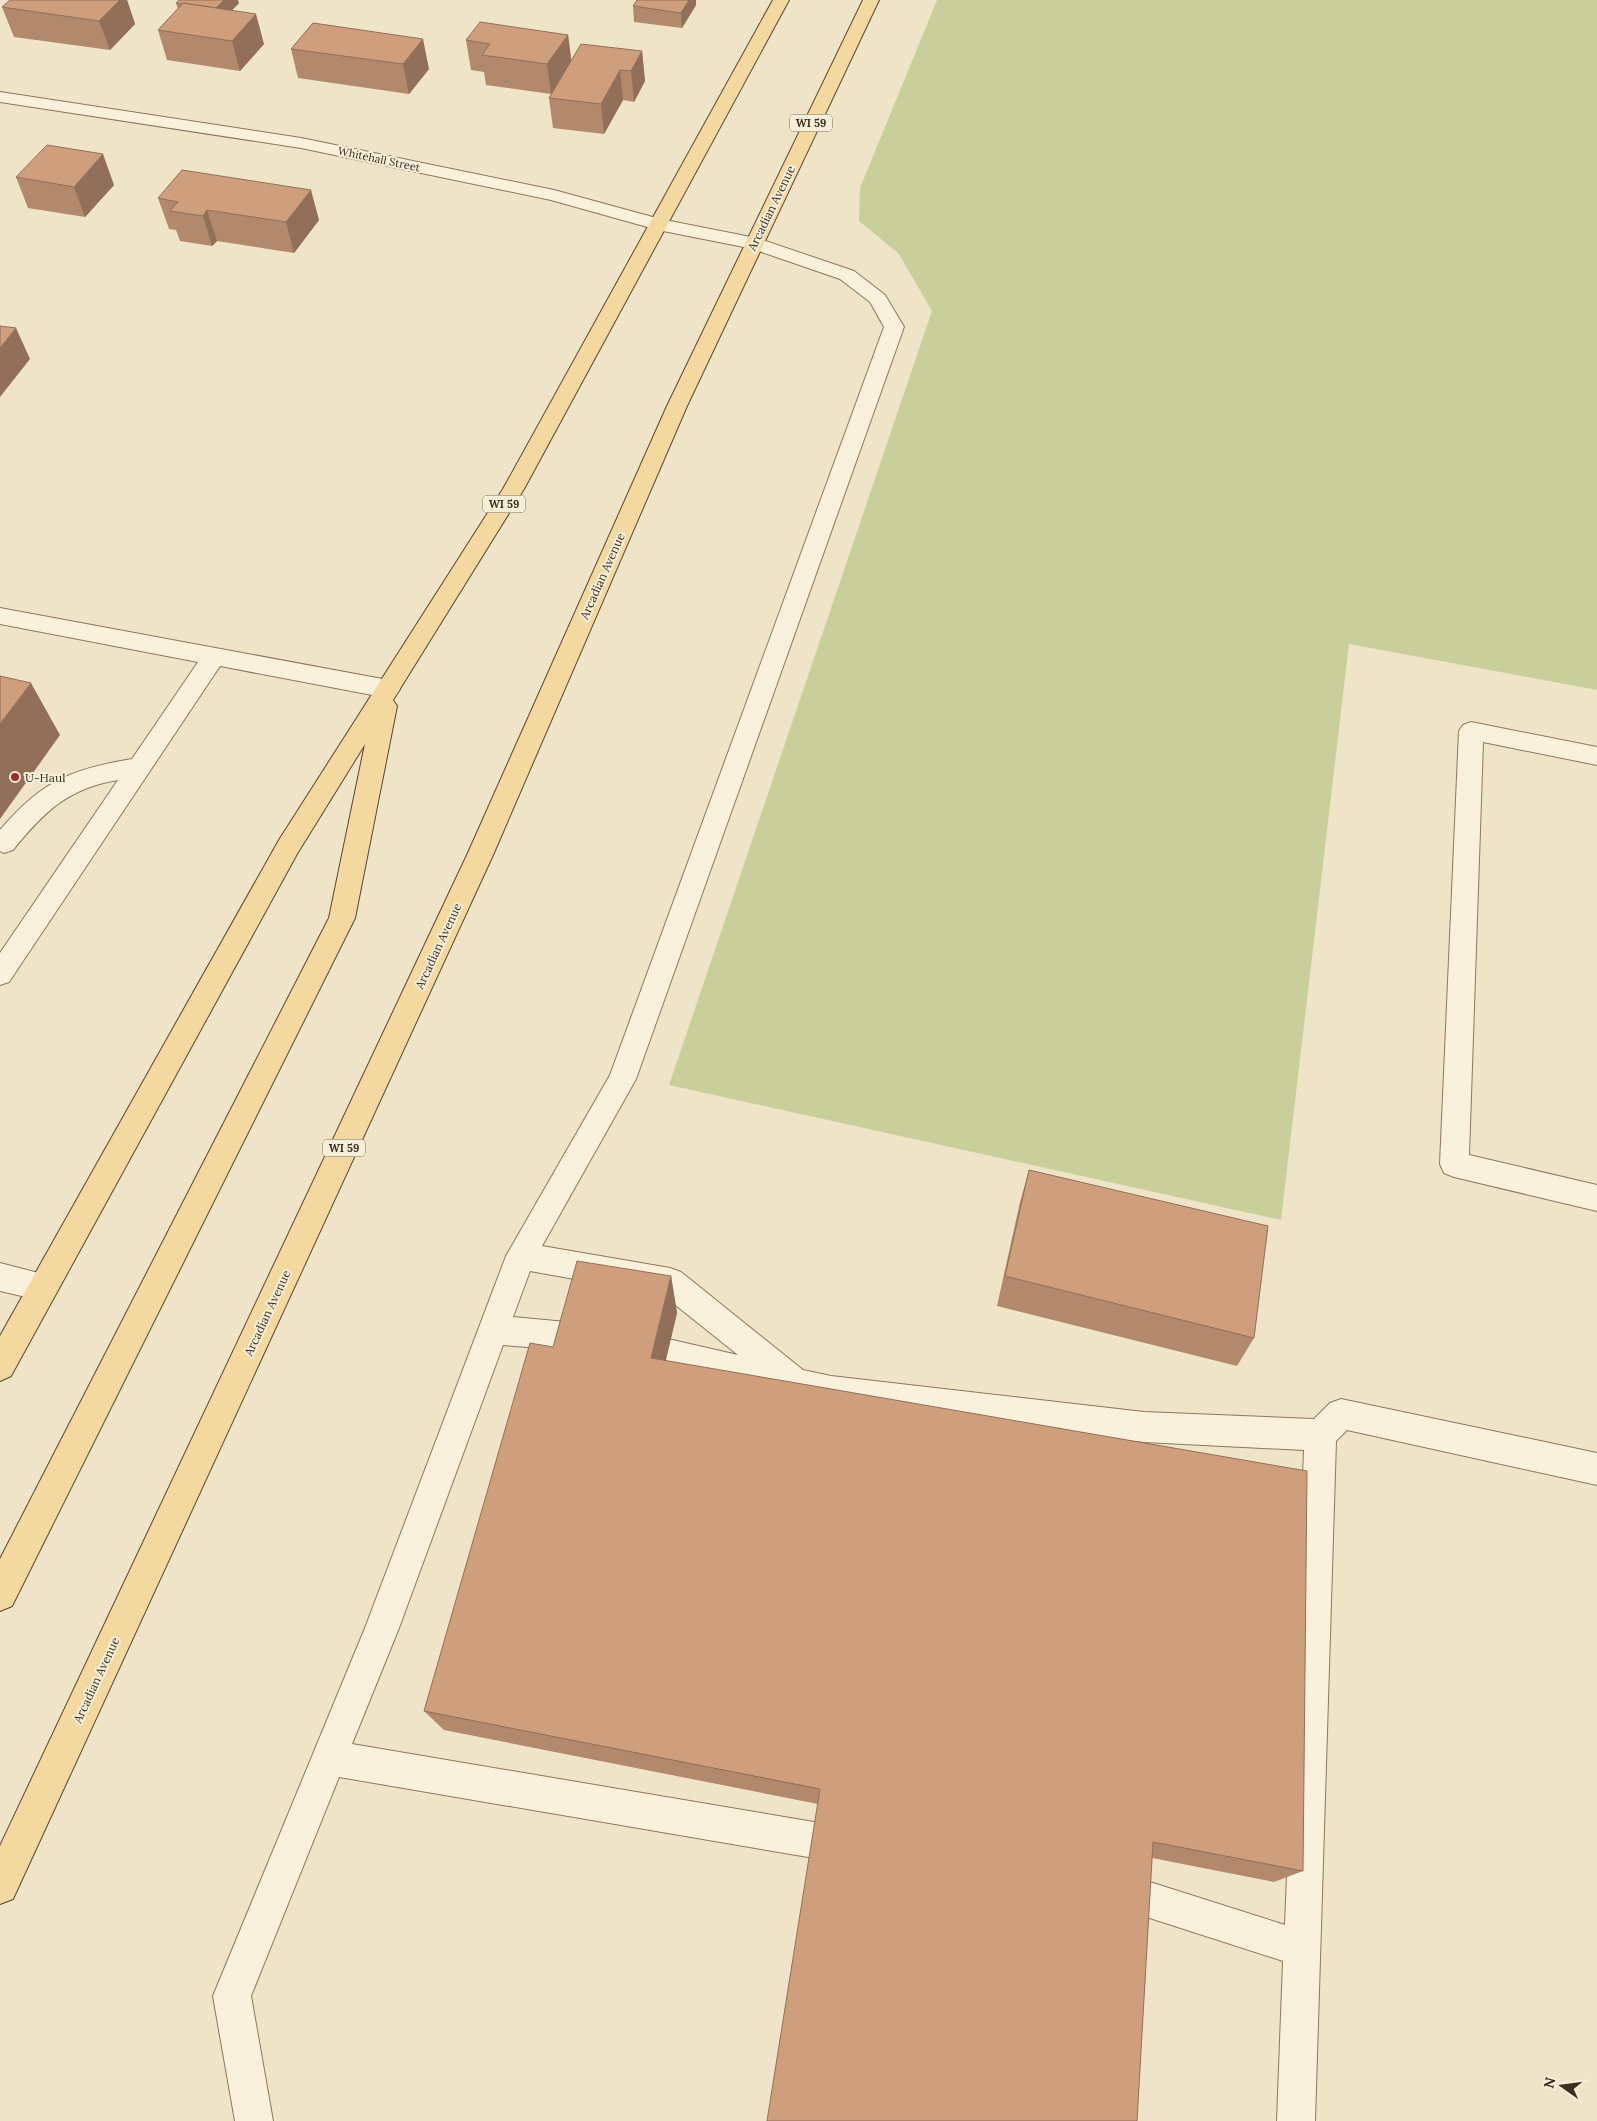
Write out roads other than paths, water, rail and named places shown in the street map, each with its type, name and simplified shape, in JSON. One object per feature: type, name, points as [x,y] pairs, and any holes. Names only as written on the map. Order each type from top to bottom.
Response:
[{"type":"main road","name":"WI 59","points":[[0,1594],[342,918],[388,689],[512,489],[781,0]]},
{"type":"main road","name":"Arcadian Avenue","points":[[0,1886],[480,855],[677,406],[870,2]]},
{"type":"main road","points":[[0,1366],[288,847],[388,689]]},
{"type":"street","name":"Whitehall Street","points":[[0,97],[301,143],[554,195],[658,224],[754,243],[846,275],[878,299],[894,327],[622,1079],[521,1256],[382,1628],[232,1996],[254,2121]]},
{"type":"street","points":[[0,616],[216,655],[388,689]]},
{"type":"street","points":[[0,974],[216,655]]},
{"type":"street","points":[[1597,756],[1471,731],[1454,1164],[1597,1198]]},
{"type":"street","points":[[4,843],[30,810],[63,785],[96,773],[140,767]]},
{"type":"street","points":[[521,1256],[670,1282],[797,1383]]},
{"type":"street","points":[[0,1277],[43,1287]]},
{"type":"street","points":[[493,1330],[577,1337]]},
{"type":"street","points":[[668,1354],[831,1391],[1144,1427],[1320,1435]]},
{"type":"street","points":[[1296,2121],[1320,1435],[1341,1414],[1597,1469]]},
{"type":"street","points":[[330,1758],[814,1840]]},
{"type":"street","points":[[1131,1894],[1303,1949]]},
{"type":"place","name":"U-Haul","points":[[15,777]]}]
